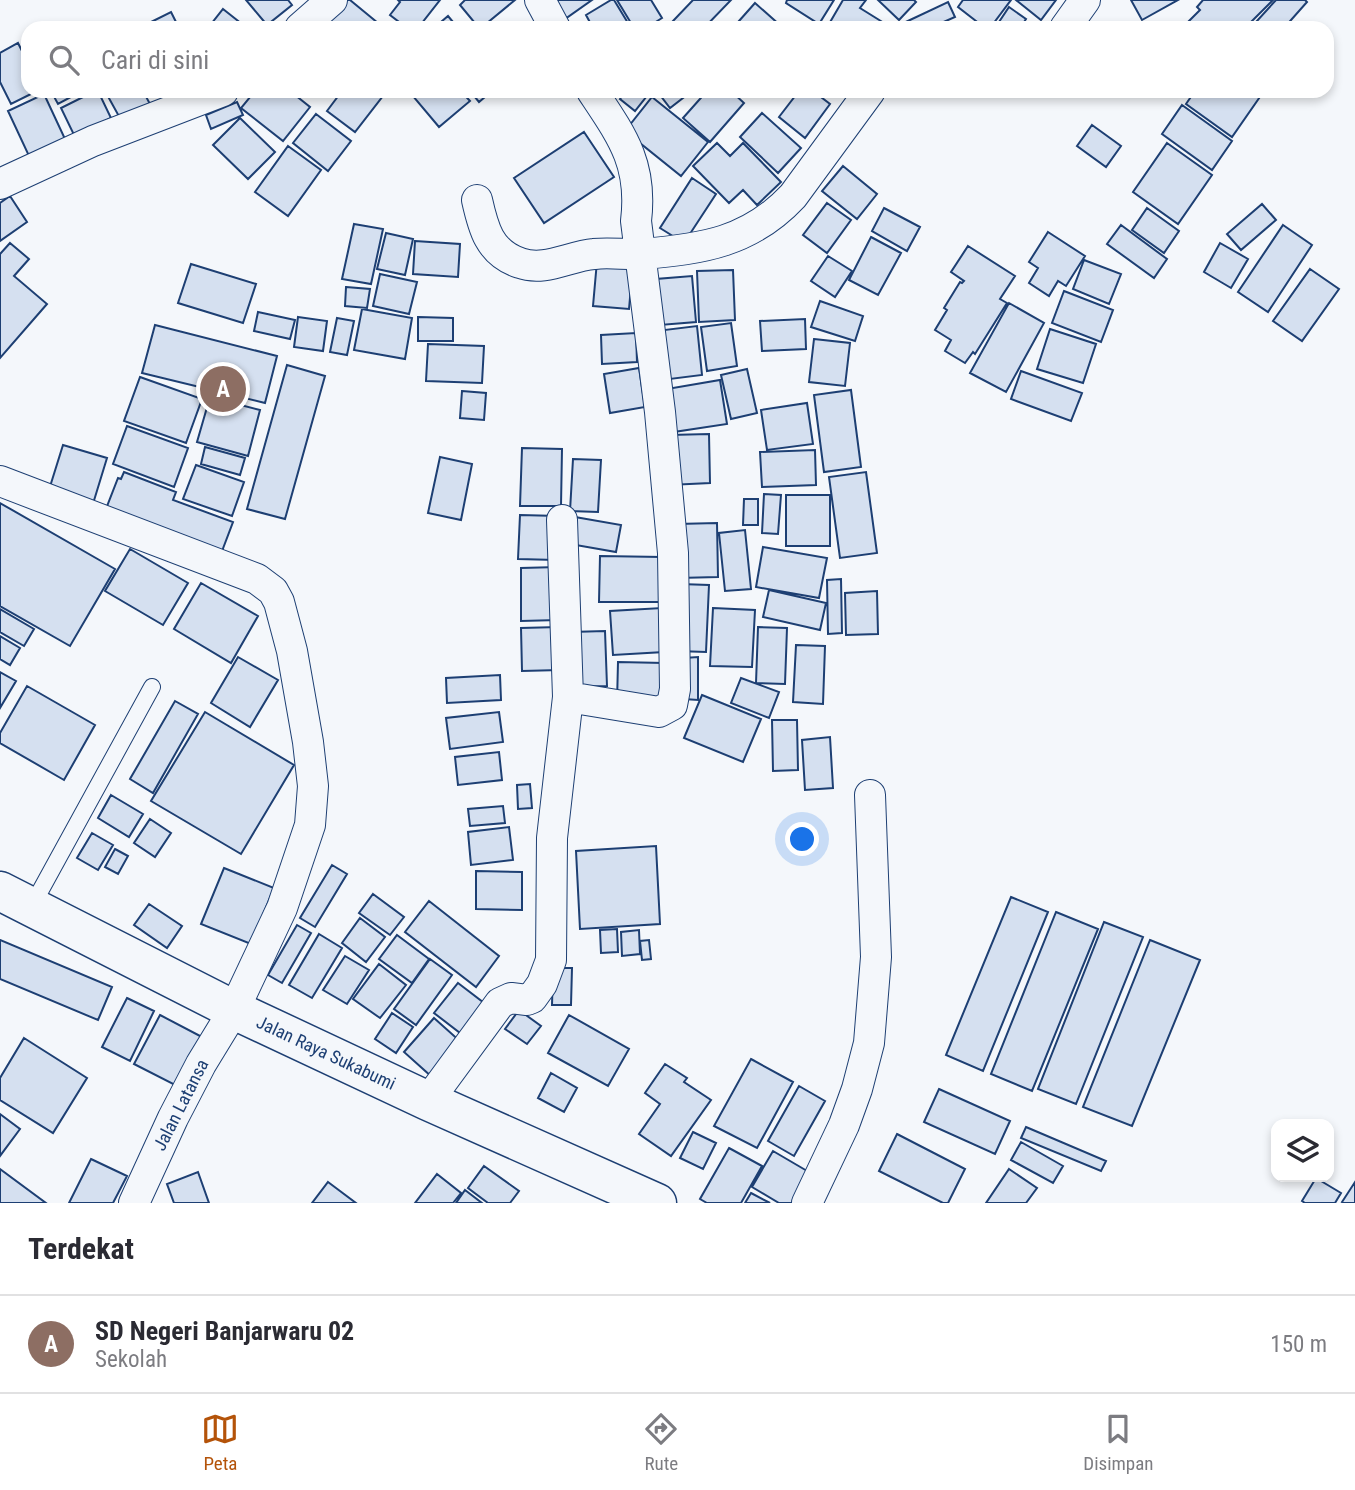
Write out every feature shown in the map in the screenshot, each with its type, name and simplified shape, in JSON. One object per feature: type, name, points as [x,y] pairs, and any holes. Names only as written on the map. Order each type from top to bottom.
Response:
[{"type":"highway","name":"Jalan Raya Sukabumi","points":[[16,898],[234,1010],[428,1101],[657,1203]]},
{"type":"street","points":[[308,21],[332,0]]},
{"type":"street","points":[[540,0],[551,21]]},
{"type":"street","points":[[1071,21],[1085,0]]},
{"type":"street","points":[[0,184],[93,141],[205,98]]},
{"type":"street","points":[[568,697],[659,712],[672,705],[674,697],[673,553],[660,412],[636,220],[639,197],[635,169],[618,131],[597,98]]},
{"type":"street","points":[[477,200],[485,234],[500,251],[520,263],[545,266],[592,254],[642,254],[701,247],[736,237],[762,224],[793,196],[865,98]]},
{"type":"street","name":"Jalan Latansa","points":[[0,481],[257,579],[273,592],[279,602],[292,651],[313,786],[310,825],[282,908],[234,1010],[195,1074],[134,1203]]},
{"type":"street","points":[[428,1101],[500,1003],[511,999],[527,1000],[536,994],[551,960],[552,838],[568,697],[562,520]]},
{"type":"street","points":[[807,1203],[844,1125],[869,1042],[876,957],[870,795]]},
{"type":"lane","points":[[16,898],[152,687]]},
{"type":"building","points":[[246,0],[288,0],[292,5],[272,21],[264,21]]},
{"type":"building","points":[[344,0],[350,0],[376,21],[327,21]]},
{"type":"building","points":[[398,0],[440,0],[424,21],[398,21],[390,15],[400,2]]},
{"type":"building","points":[[465,0],[515,0],[490,21],[473,21],[460,5]]},
{"type":"building","points":[[552,0],[592,0],[565,19]]},
{"type":"building","points":[[614,0],[627,21],[589,21],[586,15]]},
{"type":"building","points":[[617,0],[651,0],[662,18],[657,21],[630,21]]},
{"type":"building","points":[[693,0],[731,0],[711,21],[673,21]]},
{"type":"building","points":[[787,0],[834,0],[821,21],[814,21],[786,3]]},
{"type":"building","points":[[843,0],[866,0],[860,8],[881,21],[831,21]]},
{"type":"building","points":[[878,0],[914,0],[916,2],[899,20]]},
{"type":"building","points":[[963,0],[1011,0],[995,21],[976,21],[958,7]]},
{"type":"building","points":[[1016,0],[1056,0],[1041,20]]},
{"type":"building","points":[[1131,0],[1178,0],[1142,20]]},
{"type":"building","points":[[1203,0],[1273,0],[1252,21],[1189,21],[1200,10],[1197,7]]},
{"type":"building","points":[[1276,0],[1307,2],[1290,21],[1257,21]]},
{"type":"building","points":[[948,2],[955,17],[946,21],[908,21]]},
{"type":"building","points":[[755,3],[775,21],[739,21]]},
{"type":"building","points":[[1009,7],[1026,19],[1025,21],[1000,21]]},
{"type":"building","points":[[223,9],[238,21],[214,21]]},
{"type":"building","points":[[171,12],[176,21],[153,21]]},
{"type":"building","points":[[18,43],[21,49],[23,98],[11,104],[0,82],[0,53]]},
{"type":"building","points":[[36,98],[46,98],[65,139],[29,156],[8,111]]},
{"type":"building","points":[[55,98],[69,98],[58,104]]},
{"type":"building","points":[[81,98],[101,98],[111,118],[75,137],[61,108]]},
{"type":"building","points":[[109,98],[147,98],[150,104],[121,120]]},
{"type":"building","points":[[249,98],[299,98],[310,107],[283,141],[241,108]]},
{"type":"building","points":[[337,98],[381,98],[355,132],[327,111]]},
{"type":"building","points":[[415,98],[467,98],[470,101],[439,127]]},
{"type":"building","points":[[621,98],[645,98],[635,111]]},
{"type":"building","points":[[653,98],[708,142],[681,176],[625,131]]},
{"type":"building","points":[[662,98],[683,98],[670,108]]},
{"type":"building","points":[[701,98],[739,98],[744,103],[710,142],[683,118]]},
{"type":"building","points":[[794,98],[822,98],[830,104],[805,138],[779,117]]},
{"type":"building","points":[[1190,98],[1259,98],[1232,137],[1186,104]]},
{"type":"building","points":[[237,102],[243,115],[211,129],[206,115]]},
{"type":"building","points":[[1182,105],[1232,141],[1212,170],[1162,134]]},
{"type":"building","points":[[762,113],[801,148],[778,173],[740,137]]},
{"type":"building","points":[[316,114],[351,141],[328,171],[293,143]]},
{"type":"building","points":[[240,118],[275,152],[248,179],[213,145]]},
{"type":"building","points":[[1092,125],[1121,146],[1106,167],[1077,146]]},
{"type":"building","points":[[584,132],[614,177],[544,223],[514,178]]},
{"type":"building","points":[[717,143],[730,156],[743,143],[781,182],[757,205],[743,190],[729,203],[693,166]]},
{"type":"building","points":[[1167,143],[1212,175],[1178,224],[1133,192]]},
{"type":"building","points":[[288,146],[321,170],[288,216],[255,192]]},
{"type":"building","points":[[843,166],[877,194],[857,219],[822,191]]},
{"type":"building","points":[[692,178],[716,194],[684,243],[660,228]]},
{"type":"building","points":[[10,196],[27,222],[0,241],[0,203]]},
{"type":"building","points":[[827,203],[851,220],[827,253],[803,235]]},
{"type":"building","points":[[1262,204],[1276,220],[1241,250],[1227,234]]},
{"type":"building","points":[[884,208],[920,227],[907,251],[872,231]]},
{"type":"building","points":[[1147,208],[1179,231],[1164,253],[1132,230]]},
{"type":"building","points":[[354,224],[383,229],[371,284],[342,279]]},
{"type":"building","points":[[1121,225],[1167,259],[1154,278],[1107,244]]},
{"type":"building","points":[[1283,225],[1312,245],[1268,312],[1238,292]]},
{"type":"building","points":[[1048,232],[1085,256],[1066,286],[1058,281],[1049,296],[1029,283],[1038,268],[1029,262]]},
{"type":"building","points":[[386,233],[413,239],[405,275],[377,269]]},
{"type":"building","points":[[871,237],[901,253],[878,295],[849,280]]},
{"type":"building","points":[[415,241],[460,244],[458,277],[413,274]]},
{"type":"building","points":[[10,243],[29,259],[14,276],[47,304],[0,358],[0,254]]},
{"type":"building","points":[[1220,243],[1248,259],[1231,288],[1204,272]]},
{"type":"building","points":[[968,246],[1015,276],[1000,299],[1007,303],[975,354],[973,352],[965,363],[945,351],[951,340],[935,330],[947,310],[944,308],[960,282],[964,281],[951,272]]},
{"type":"building","points":[[828,256],[852,271],[835,297],[811,281]]},
{"type":"building","points":[[1084,260],[1121,274],[1109,304],[1073,289]]},
{"type":"building","points":[[597,261],[633,264],[629,309],[593,306]]},
{"type":"building","points":[[191,264],[256,284],[243,323],[178,303]]},
{"type":"building","points":[[1310,269],[1339,289],[1302,341],[1273,321]]},
{"type":"building","points":[[733,270],[735,320],[699,322],[697,271]]},
{"type":"building","points":[[380,274],[417,282],[409,314],[373,306]]},
{"type":"building","points":[[692,276],[696,322],[660,325],[656,279]]},
{"type":"building","points":[[346,287],[370,289],[367,308],[345,306]]},
{"type":"building","points":[[1064,291],[1113,310],[1101,342],[1052,323]]},
{"type":"building","points":[[820,301],[863,316],[855,341],[811,327]]},
{"type":"building","points":[[1009,303],[1044,323],[1006,392],[970,373]]},
{"type":"building","points":[[362,309],[412,318],[405,359],[354,350]]},
{"type":"building","points":[[258,312],[295,320],[290,339],[254,331]]},
{"type":"building","points":[[298,317],[327,321],[323,351],[294,347]]},
{"type":"building","points":[[418,317],[453,318],[453,341],[418,341]]},
{"type":"building","points":[[337,318],[354,321],[347,355],[330,352]]},
{"type":"building","points":[[805,319],[806,349],[762,351],[760,321]]},
{"type":"building","points":[[731,323],[737,366],[707,371],[701,327]]},
{"type":"building","points":[[155,325],[277,356],[265,403],[142,373]]},
{"type":"building","points":[[697,326],[702,375],[662,380],[656,331]]},
{"type":"building","points":[[1050,329],[1096,344],[1083,383],[1037,369]]},
{"type":"building","points":[[636,333],[637,362],[602,364],[601,335]]},
{"type":"building","points":[[814,339],[850,343],[845,386],[809,382]]},
{"type":"building","points":[[428,344],[484,346],[482,383],[426,381]]},
{"type":"building","points":[[287,365],[325,376],[285,519],[247,509]]},
{"type":"building","points":[[639,368],[645,407],[610,413],[604,374]]},
{"type":"building","points":[[747,369],[757,413],[731,419],[721,375]]},
{"type":"building","points":[[1021,371],[1082,393],[1071,421],[1011,399]]},
{"type":"building","points":[[140,377],[202,399],[186,443],[124,421]]},
{"type":"building","points":[[720,380],[727,424],[667,433],[661,390]]},
{"type":"building","points":[[851,390],[861,467],[824,472],[814,395]]},
{"type":"building","points":[[462,391],[486,393],[484,420],[460,418]]},
{"type":"building","points":[[210,397],[260,410],[248,456],[197,442]]},
{"type":"building","points":[[807,403],[813,444],[767,450],[761,410]]},
{"type":"building","points":[[127,426],[188,448],[174,487],[113,464]]},
{"type":"building","points":[[709,434],[710,483],[669,485],[669,435]]},
{"type":"building","points":[[63,445],[107,458],[92,507],[48,493]]},
{"type":"building","points":[[205,447],[245,458],[240,475],[201,464]]},
{"type":"building","points":[[522,448],[562,449],[561,506],[520,506]]},
{"type":"building","points":[[815,450],[816,485],[762,487],[760,452]]},
{"type":"building","points":[[440,457],[472,464],[461,520],[428,513]]},
{"type":"building","points":[[573,459],[601,460],[598,512],[570,511]]},
{"type":"building","points":[[196,465],[244,482],[232,516],[183,499]]},
{"type":"building","points":[[124,472],[176,492],[173,500],[233,522],[219,559],[104,514],[118,478],[121,479]]},
{"type":"building","points":[[866,472],[877,553],[840,558],[829,477]]},
{"type":"building","points":[[764,494],[781,495],[778,534],[762,533]]},
{"type":"building","points":[[786,495],[830,495],[830,546],[786,546]]},
{"type":"building","points":[[744,499],[758,499],[758,525],[743,525]]},
{"type":"building","points":[[0,503],[115,569],[70,646],[0,606]]},
{"type":"building","points":[[520,515],[558,516],[556,560],[518,559]]},
{"type":"building","points":[[575,517],[621,525],[616,552],[570,544]]},
{"type":"building","points":[[717,523],[718,577],[678,578],[677,524]]},
{"type":"building","points":[[745,530],[751,589],[725,591],[719,533]]},
{"type":"building","points":[[763,547],[827,558],[819,598],[756,587]]},
{"type":"building","points":[[130,549],[188,583],[163,625],[105,591]]},
{"type":"building","points":[[600,556],[662,557],[662,602],[599,602]]},
{"type":"building","points":[[558,567],[558,620],[521,621],[521,568]]},
{"type":"building","points":[[841,579],[842,633],[828,634],[827,580]]},
{"type":"building","points":[[201,583],[258,616],[231,663],[174,629]]},
{"type":"building","points":[[680,584],[709,585],[706,652],[677,651]]},
{"type":"building","points":[[769,590],[826,603],[820,630],[763,617]]},
{"type":"building","points":[[877,591],[878,634],[846,635],[845,593]]},
{"type":"building","points":[[662,608],[664,652],[613,655],[610,611]]},
{"type":"building","points":[[713,608],[755,610],[752,667],[710,666]]},
{"type":"building","points":[[0,609],[34,629],[24,646],[0,632]]},
{"type":"building","points":[[559,627],[560,670],[522,671],[521,628]]},
{"type":"building","points":[[758,627],[787,628],[785,684],[756,683]]},
{"type":"building","points":[[605,631],[607,686],[573,687],[571,632]]},
{"type":"building","points":[[0,636],[20,648],[10,665],[0,659]]},
{"type":"building","points":[[796,645],[825,646],[823,704],[793,702]]},
{"type":"building","points":[[238,657],[278,680],[250,727],[211,703]]},
{"type":"building","points":[[698,657],[698,700],[684,699],[684,658]]},
{"type":"building","points":[[618,662],[664,663],[662,704],[617,703]]},
{"type":"building","points":[[0,672],[16,681],[0,708]]},
{"type":"building","points":[[500,675],[501,700],[447,703],[446,678]]},
{"type":"building","points":[[741,678],[779,692],[769,718],[731,703]]},
{"type":"building","points":[[27,686],[95,725],[64,780],[0,743],[0,733]]},
{"type":"building","points":[[702,695],[761,719],[743,762],[684,738]]},
{"type":"building","points":[[175,701],[198,714],[153,793],[130,779]]},
{"type":"building","points":[[205,712],[294,765],[241,854],[151,801]]},
{"type":"building","points":[[499,712],[503,742],[450,749],[446,718]]},
{"type":"building","points":[[772,720],[797,720],[798,770],[773,771]]},
{"type":"building","points":[[830,737],[833,788],[805,790],[802,740]]},
{"type":"building","points":[[499,752],[502,780],[458,785],[455,757]]},
{"type":"building","points":[[530,784],[532,808],[518,809],[517,785]]},
{"type":"building","points":[[111,795],[143,814],[129,837],[98,818]]},
{"type":"building","points":[[503,806],[505,823],[470,826],[468,809]]},
{"type":"building","points":[[150,819],[171,833],[155,857],[134,843]]},
{"type":"building","points":[[509,827],[513,860],[471,865],[468,832]]},
{"type":"building","points":[[92,833],[113,845],[98,870],[77,858]]},
{"type":"building","points":[[656,846],[660,924],[580,929],[576,851]]},
{"type":"building","points":[[115,849],[128,856],[118,874],[105,867]]},
{"type":"building","points":[[332,865],[347,874],[315,927],[300,918]]},
{"type":"building","points":[[224,868],[274,888],[251,944],[201,924]]},
{"type":"building","points":[[476,871],[522,872],[522,910],[476,909]]},
{"type":"building","points":[[373,894],[404,917],[390,935],[359,913]]},
{"type":"building","points":[[1011,897],[1048,912],[983,1071],[946,1055]]},
{"type":"building","points":[[429,901],[499,956],[476,987],[405,932]]},
{"type":"building","points":[[149,904],[182,926],[167,948],[134,925]]},
{"type":"building","points":[[1056,912],[1098,929],[1032,1091],[991,1074]]},
{"type":"building","points":[[360,918],[385,937],[366,962],[342,943]]},
{"type":"building","points":[[1104,922],[1143,937],[1076,1104],[1038,1089]]},
{"type":"building","points":[[297,925],[311,933],[282,983],[268,975]]},
{"type":"building","points":[[617,929],[618,952],[601,953],[600,930]]},
{"type":"building","points":[[639,930],[640,954],[622,956],[621,932]]},
{"type":"building","points":[[319,934],[342,948],[312,998],[289,985]]},
{"type":"building","points":[[397,935],[429,959],[412,983],[379,959]]},
{"type":"building","points":[[0,940],[112,987],[98,1020],[0,979]]},
{"type":"building","points":[[649,940],[651,959],[642,960],[640,941]]},
{"type":"building","points":[[1150,940],[1200,960],[1132,1126],[1083,1107]]},
{"type":"building","points":[[345,956],[369,970],[347,1004],[323,990]]},
{"type":"building","points":[[430,959],[452,975],[416,1025],[394,1009]]},
{"type":"building","points":[[379,964],[406,985],[380,1018],[353,999]]},
{"type":"building","points":[[553,968],[572,968],[571,1005],[552,1005]]},
{"type":"building","points":[[458,983],[488,1006],[464,1036],[434,1013]]},
{"type":"building","points":[[127,998],[154,1011],[130,1061],[102,1047]]},
{"type":"building","points":[[519,1010],[541,1026],[527,1044],[505,1029]]},
{"type":"building","points":[[392,1013],[413,1027],[396,1053],[375,1039]]},
{"type":"building","points":[[160,1015],[202,1037],[177,1086],[134,1064]]},
{"type":"building","points":[[569,1015],[629,1049],[608,1086],[548,1053]]},
{"type":"building","points":[[434,1018],[462,1043],[432,1077],[404,1052]]},
{"type":"building","points":[[24,1038],[87,1078],[53,1133],[0,1100],[0,1078]]},
{"type":"building","points":[[751,1059],[793,1082],[757,1148],[714,1126]]},
{"type":"building","points":[[665,1064],[687,1078],[684,1082],[711,1100],[671,1156],[639,1134],[660,1104],[645,1093]]},
{"type":"building","points":[[551,1073],[577,1088],[564,1112],[538,1098]]},
{"type":"building","points":[[799,1086],[825,1101],[794,1156],[768,1141]]},
{"type":"building","points":[[939,1089],[1010,1121],[995,1154],[924,1122]]},
{"type":"building","points":[[0,1114],[20,1129],[0,1156]]},
{"type":"building","points":[[1026,1127],[1106,1161],[1101,1171],[1021,1138]]},
{"type":"building","points":[[693,1132],[716,1143],[703,1169],[680,1158]]},
{"type":"building","points":[[897,1134],[965,1169],[948,1203],[943,1203],[879,1171]]},
{"type":"building","points":[[1021,1142],[1063,1166],[1053,1183],[1011,1160]]},
{"type":"building","points":[[729,1148],[762,1166],[741,1203],[707,1203],[700,1199]]},
{"type":"building","points":[[773,1151],[814,1175],[798,1203],[779,1203],[752,1187]]},
{"type":"building","points":[[91,1159],[127,1176],[113,1203],[69,1203]]},
{"type":"building","points":[[484,1166],[519,1191],[510,1203],[488,1203],[468,1188]]},
{"type":"building","points":[[0,1169],[46,1203],[0,1203]]},
{"type":"building","points":[[1009,1169],[1037,1188],[1026,1203],[986,1203]]},
{"type":"building","points":[[198,1172],[209,1203],[174,1203],[167,1184]]},
{"type":"building","points":[[437,1174],[461,1193],[453,1203],[415,1203]]},
{"type":"building","points":[[328,1182],[356,1203],[312,1203]]},
{"type":"building","points":[[1314,1182],[1323,1182],[1341,1193],[1335,1203],[1302,1201]]},
{"type":"building","points":[[1355,1182],[1355,1203],[1342,1202]]},
{"type":"building","points":[[465,1190],[482,1203],[456,1203]]},
{"type":"building","points":[[751,1193],[770,1203],[745,1203]]},
{"type":"place","name":"SD Negeri Banjarwaru 02","points":[[223,389]]}]
